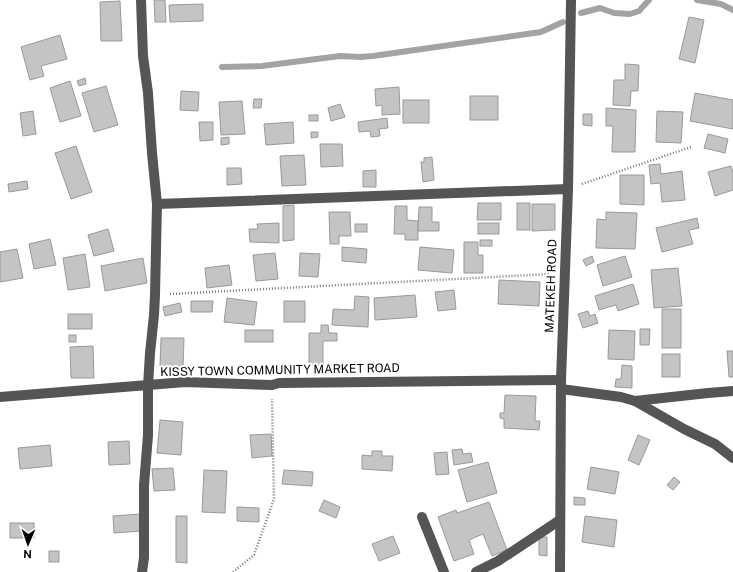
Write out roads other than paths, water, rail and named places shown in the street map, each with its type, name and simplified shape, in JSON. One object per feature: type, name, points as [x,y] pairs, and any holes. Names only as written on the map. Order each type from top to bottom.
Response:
[{"type":"street","points":[[141,0],[143,56],[148,93],[157,204],[156,295],[148,386],[148,435],[144,485],[144,558],[142,572]]},
{"type":"street","name":"MATEKEH ROAD","points":[[560,572],[561,385],[568,188],[571,0]]},
{"type":"street","points":[[157,204],[568,188]]},
{"type":"street","name":"KISSY TOWN COMMUNITY MARKET ROAD","points":[[0,397],[185,382],[272,385],[279,383],[561,385],[635,401]]},
{"type":"street","points":[[635,401],[733,391]]},
{"type":"street","points":[[635,401],[684,429],[715,444],[733,458]]},
{"type":"street","points":[[422,516],[444,572]]},
{"type":"street","points":[[476,572],[498,561],[560,520]]},
{"type":"waterway","points":[[581,13],[600,8],[614,13],[630,14],[639,11],[649,0]]},
{"type":"waterway","points":[[697,0],[721,4],[733,10]]},
{"type":"waterway","points":[[222,67],[262,66],[340,56],[373,56],[541,32],[563,22]]}]
